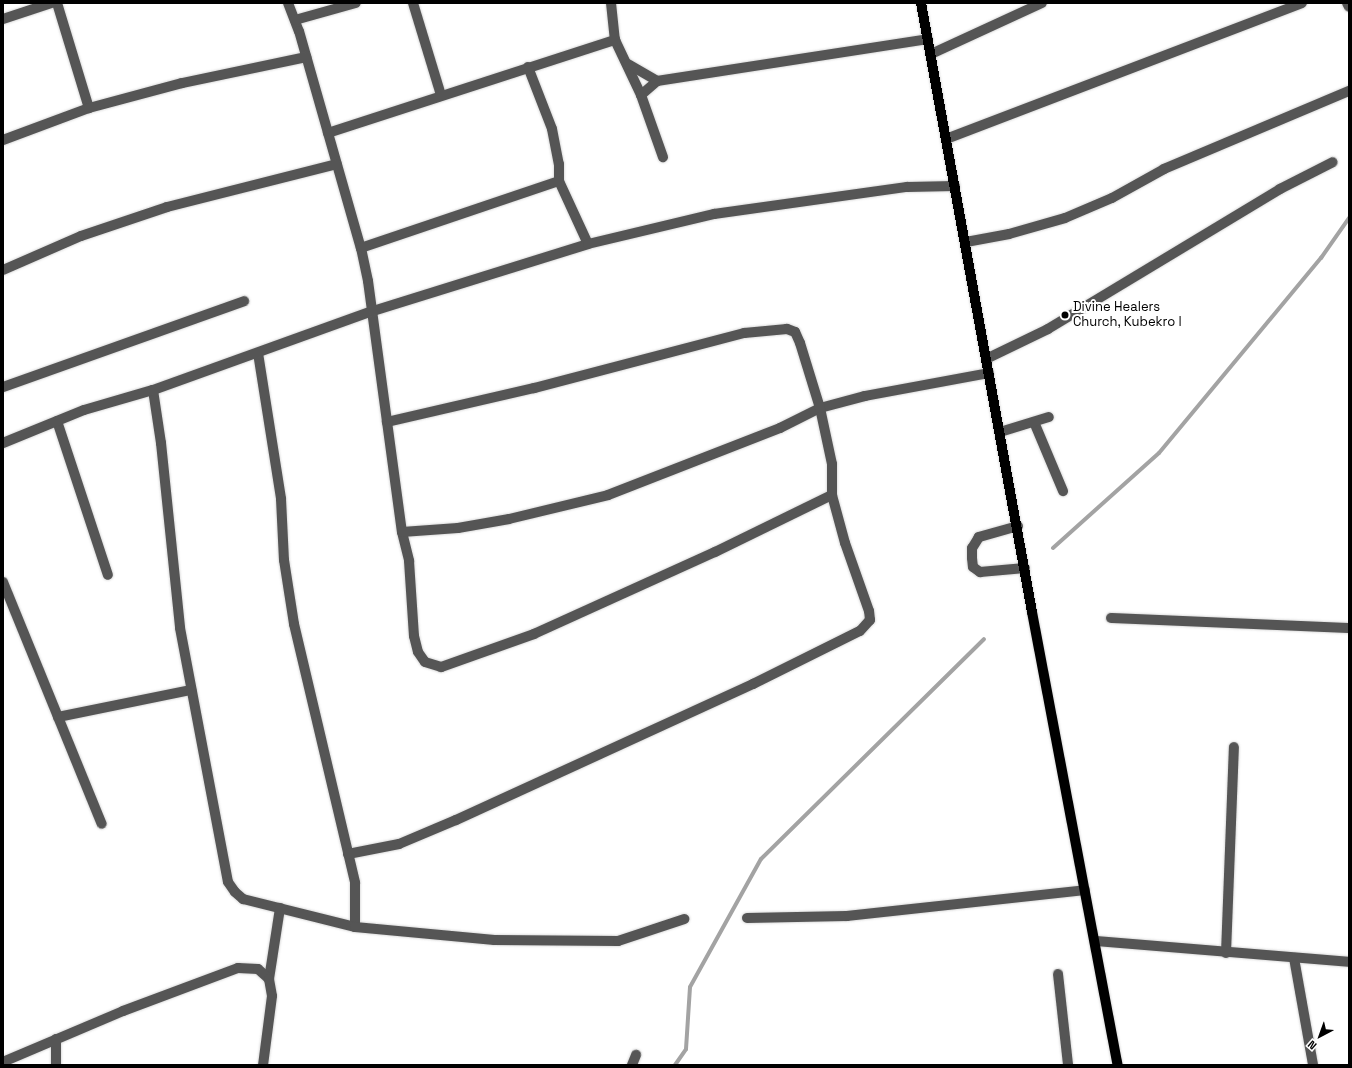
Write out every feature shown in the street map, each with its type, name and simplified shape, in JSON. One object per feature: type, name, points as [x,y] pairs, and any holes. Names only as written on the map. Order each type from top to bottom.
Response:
[{"type":"main road","points":[[922,3],[986,360],[1118,1065]]},
{"type":"street","points":[[3,19],[51,3]]},
{"type":"street","points":[[57,3],[89,108]]},
{"type":"street","points":[[288,3],[306,57],[361,248],[373,311],[402,532],[409,561],[414,636],[418,652],[425,662],[441,667],[534,634],[715,552],[832,495]]},
{"type":"street","points":[[294,20],[356,3]]},
{"type":"street","points":[[413,3],[441,95]]},
{"type":"street","points":[[610,3],[615,40],[628,64],[641,95],[663,157]]},
{"type":"street","points":[[931,54],[1042,3]]},
{"type":"street","points":[[946,139],[1302,3]]},
{"type":"street","points":[[1347,3],[1349,7]]},
{"type":"street","points":[[641,95],[656,82],[928,39]]},
{"type":"street","points":[[328,133],[441,95],[495,80],[528,67],[615,40]]},
{"type":"street","points":[[3,140],[89,108],[182,83],[306,57]]},
{"type":"street","points":[[628,64],[656,82]]},
{"type":"street","points":[[528,67],[552,129],[559,164],[559,181],[588,244]]},
{"type":"street","points":[[966,242],[1009,234],[1065,218],[1112,198],[1164,169],[1349,91]]},
{"type":"street","points":[[986,360],[1048,329],[1280,189],[1333,162]]},
{"type":"street","points":[[3,270],[81,236],[167,207],[337,164]]},
{"type":"street","points":[[361,248],[559,181]]},
{"type":"street","points":[[3,443],[57,421],[153,390],[373,311],[588,244],[714,214],[907,187],[955,186]]},
{"type":"street","points":[[3,387],[244,301]]},
{"type":"street","points":[[348,854],[399,844],[456,820],[753,684],[860,631],[870,620],[869,611],[845,543],[832,495],[832,464],[820,408],[800,342],[795,332],[781,327],[682,348],[534,388],[387,422]]},
{"type":"street","points":[[258,353],[282,499],[284,560],[294,624],[355,883],[355,927]]},
{"type":"street","points":[[402,532],[458,528],[509,519],[608,495],[780,428],[820,408],[865,396],[989,373]]},
{"type":"street","points":[[153,390],[161,443],[174,589],[191,690],[209,772],[228,882],[243,899],[355,927],[494,940],[618,941],[684,919]]},
{"type":"street","points":[[1000,432],[1049,417]]},
{"type":"street","points":[[57,421],[108,575]]},
{"type":"street","points":[[1034,422],[1063,491]]},
{"type":"street","points":[[1018,526],[979,537],[972,548],[973,567],[980,572],[1025,568]]},
{"type":"street","points":[[3,582],[102,824]]},
{"type":"street","points":[[1111,618],[1349,628]]},
{"type":"street","points":[[58,717],[191,690]]},
{"type":"street","points":[[1226,953],[1234,747]]},
{"type":"street","points":[[747,918],[846,916],[1085,890]]},
{"type":"street","points":[[263,1065],[272,996],[269,979],[280,908]]},
{"type":"street","points":[[1095,941],[1349,962]]},
{"type":"street","points":[[1294,958],[1313,1065]]},
{"type":"street","points":[[3,1062],[164,995],[238,968],[258,969],[269,979]]},
{"type":"street","points":[[1058,974],[1068,1065]]},
{"type":"street","points":[[56,1039],[56,1065]]},
{"type":"street","points":[[632,1065],[636,1055]]},
{"type":"waterway","points":[[1053,548],[1159,453],[1321,258],[1349,218]]},
{"type":"waterway","points":[[675,1065],[686,1049],[690,987],[761,859],[984,639]]},
{"type":"place","name":"Divine Healers Church, Kubekro l","points":[[1065,315]]}]
